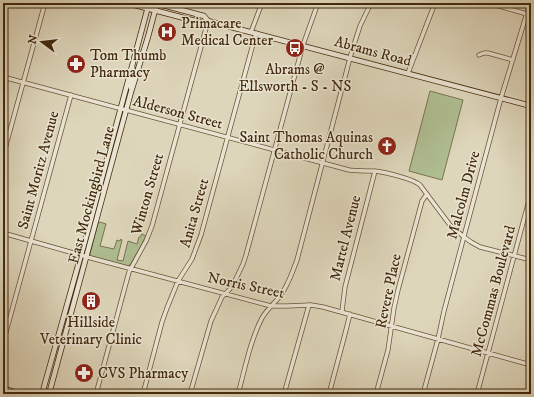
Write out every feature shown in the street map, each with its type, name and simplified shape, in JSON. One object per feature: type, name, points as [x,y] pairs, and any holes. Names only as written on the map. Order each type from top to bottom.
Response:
[{"type":"main road","name":"Abrams Road","points":[[127,3],[203,23],[208,21],[253,32],[531,106]]},
{"type":"main road","name":"East Mockingbird Lane","points":[[124,110],[131,66],[149,3]]},
{"type":"main road","name":"Abrams Road","points":[[156,3],[204,16],[208,21]]},
{"type":"main road","name":"East Mockingbird Lane","points":[[49,394],[58,349],[83,256],[124,110],[139,67],[156,3]]},
{"type":"main road","points":[[131,66],[133,71],[131,92]]},
{"type":"main road","name":"East Mockingbird Lane","points":[[42,394],[58,349]]},
{"type":"main road","points":[[3,388],[20,394]]},
{"type":"street","points":[[3,156],[45,3]]},
{"type":"street","name":"Anita Street","points":[[143,394],[169,301],[178,281],[197,248],[228,137],[253,32],[262,3]]},
{"type":"street","points":[[190,394],[211,321],[222,297],[233,285],[246,255],[303,45],[318,3]]},
{"type":"street","points":[[238,394],[257,328],[265,312],[279,297],[287,284],[297,260],[355,40],[364,16],[371,3]]},
{"type":"street","points":[[408,73],[435,3]]},
{"type":"street","name":"Malcolm Drive","points":[[424,394],[444,311],[501,98],[530,3]]},
{"type":"street","points":[[492,4],[527,14]]},
{"type":"street","name":"Winton Street","points":[[96,394],[131,269],[146,242],[152,226],[208,21]]},
{"type":"street","points":[[479,55],[488,53],[513,60]]},
{"type":"street","name":"Alderson Street","points":[[3,77],[353,171],[382,172],[415,181],[420,185],[450,225],[471,242],[480,247],[531,260]]},
{"type":"street","name":"Saint Moritz Avenue","points":[[3,343],[71,95]]},
{"type":"street","name":"Martel Avenue","points":[[342,312],[345,287],[375,171]]},
{"type":"street","name":"McCommas Boulevard","points":[[477,394],[531,193]]},
{"type":"street","name":"Revere Place","points":[[376,394],[388,350],[398,290],[422,201],[427,194]]},
{"type":"street","name":"Norris Street","points":[[3,233],[271,306],[316,305],[531,365]]},
{"type":"street","points":[[279,297],[280,302],[285,306]]},
{"type":"street","points":[[284,394],[309,305]]},
{"type":"street","points":[[329,394],[346,334],[350,314]]},
{"type":"green space","points":[[430,91],[463,100],[442,180],[409,171]]},
{"type":"green space","points":[[100,222],[106,224],[100,246],[114,249],[117,240],[122,240],[117,260],[123,261],[128,241],[137,244],[139,237],[142,234],[146,236],[130,265],[128,266],[90,256],[98,223]]},
{"type":"place","name":"Primacare Medical Center","points":[[167,32]]},
{"type":"place","name":"Abrams @ Ellsworth - S - NS","points":[[295,48]]},
{"type":"place","name":"Tom Thumb Pharmacy","points":[[76,64]]},
{"type":"place","name":"Saint Thomas Aquinas Catholic Church","points":[[387,146]]},
{"type":"place","name":"Hillside Veterinary Clinic","points":[[91,301]]},
{"type":"place","name":"CVS Pharmacy","points":[[84,373]]}]
